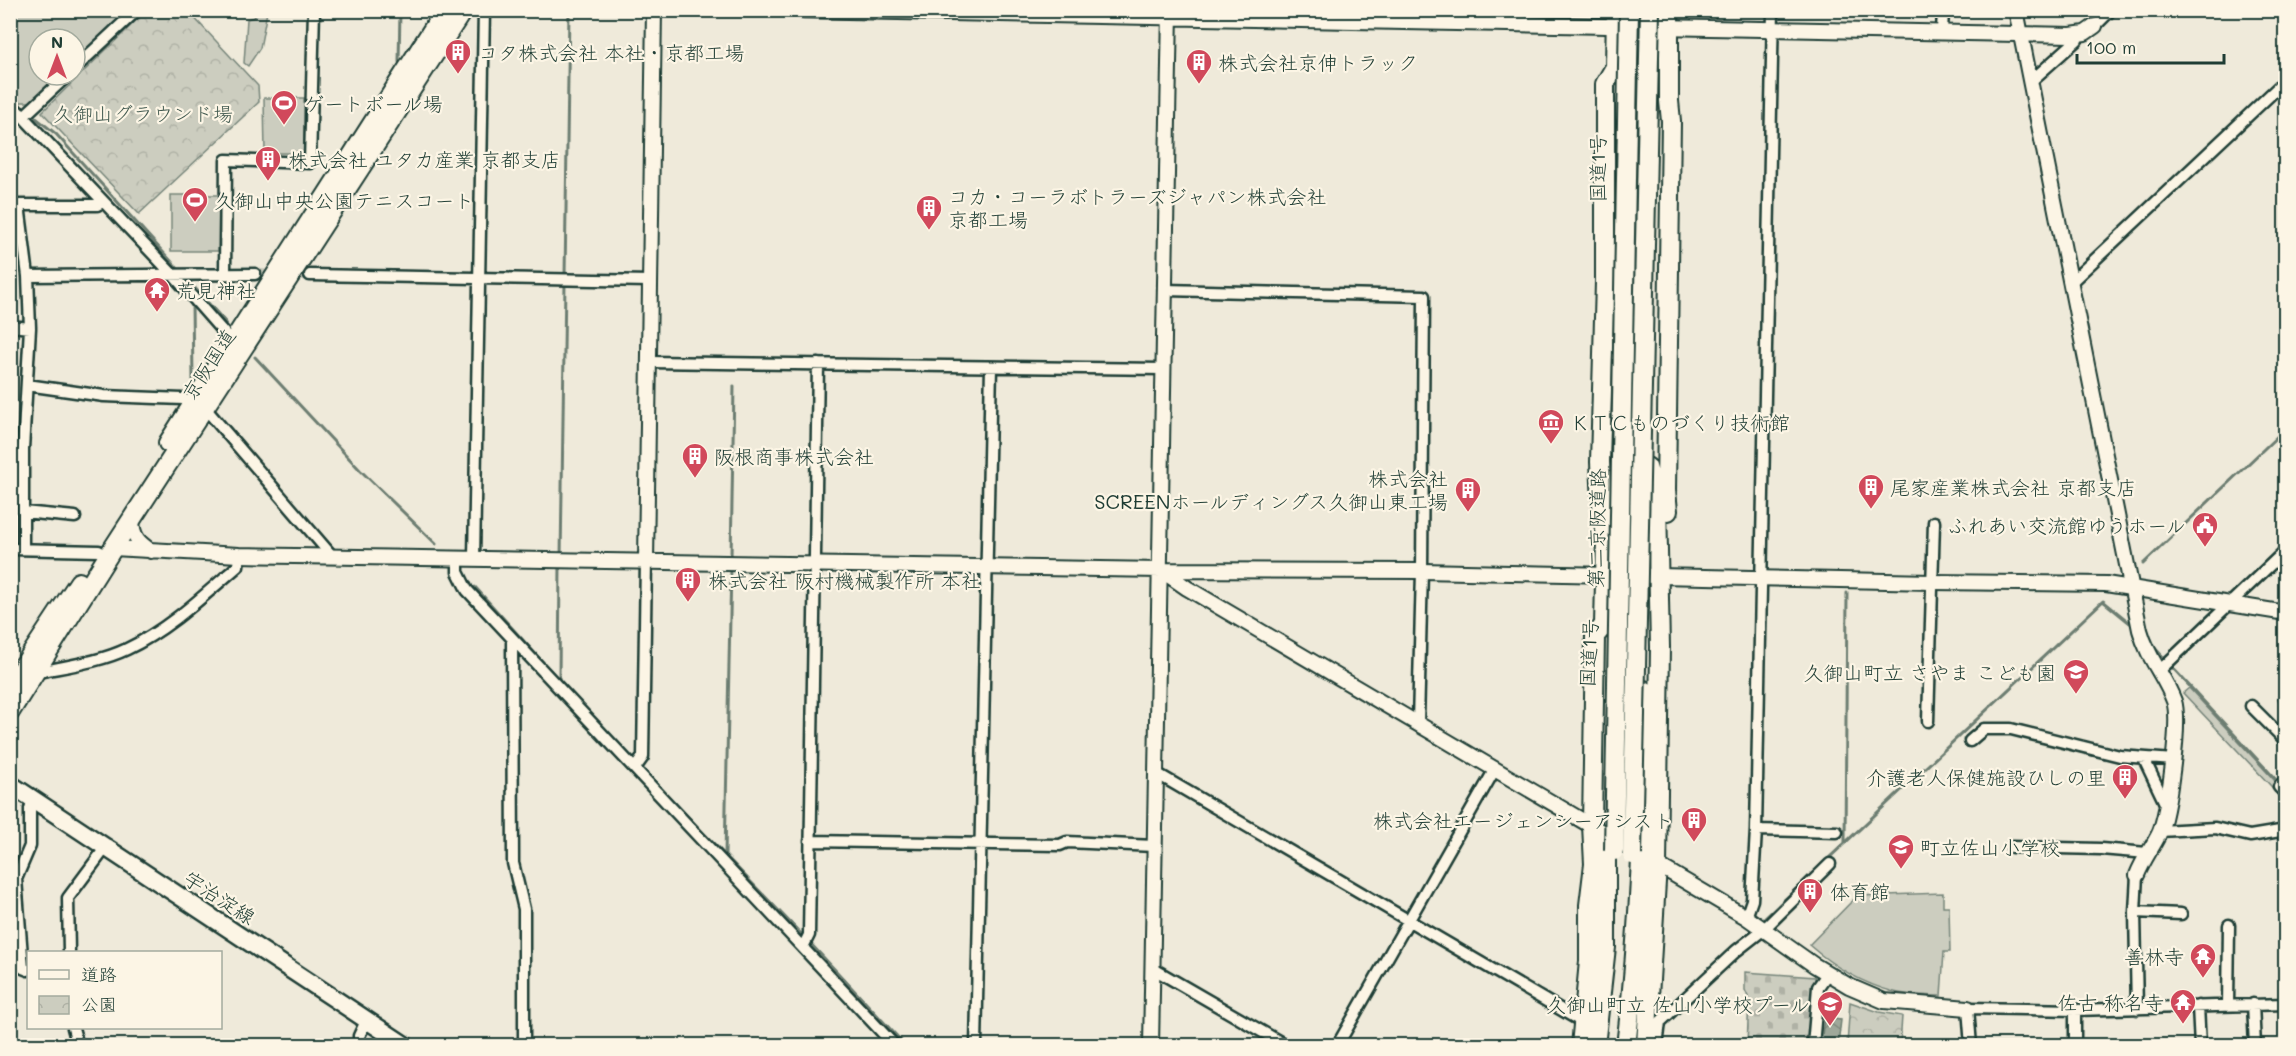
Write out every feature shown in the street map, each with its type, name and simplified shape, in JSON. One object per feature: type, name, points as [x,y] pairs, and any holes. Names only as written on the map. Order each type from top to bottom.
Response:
[{"type":"highway","name":"京阪国道","points":[[12,682],[106,550],[199,406],[240,341],[315,204],[445,10]]},
{"type":"highway","name":"京阪国道","points":[[240,341],[291,272],[463,10]]},
{"type":"highway","points":[[1620,101],[1617,95],[1615,67],[1622,17]]},
{"type":"highway","name":"国道1号","points":[[1595,1046],[1606,947],[1599,829],[1609,672],[1610,575],[1618,480],[1622,17]]},
{"type":"highway","name":"第二京阪道路","points":[[1600,1046],[1609,968],[1614,851],[1622,17]]},
{"type":"highway","points":[[1659,17],[1671,121],[1666,490],[1668,522],[1659,534]]},
{"type":"highway","points":[[1646,1046],[1657,865],[1660,647],[1651,576],[1647,467],[1653,121],[1659,17]]},
{"type":"highway","points":[[1620,1046],[1626,980],[1632,855],[1659,17]]},
{"type":"highway","points":[[1609,672],[1604,625],[1610,575],[1600,462],[1605,282],[1605,84],[1615,67]]},
{"type":"highway","points":[[1653,121],[1669,101]]},
{"type":"highway","name":"京阪国道","points":[[10,712],[38,672],[106,550],[132,521],[199,406]]},
{"type":"highway","points":[[1626,1046],[1632,994],[1645,774],[1644,668],[1651,576],[1659,534],[1657,503],[1647,467]]},
{"type":"highway","points":[[1602,504],[1618,480]]},
{"type":"highway","points":[[1581,1046],[1589,962],[1589,905],[1599,829],[1595,636],[1604,625]]},
{"type":"highway","points":[[1644,668],[1654,659],[1660,647]]},
{"type":"highway","points":[[1594,864],[1597,910],[1606,947]]},
{"type":"highway","points":[[1632,994],[1652,973]]},
{"type":"main road","name":"宇治淀線","points":[[10,784],[406,1046]]},
{"type":"street","points":[[87,58],[137,10]]},
{"type":"street","points":[[225,273],[226,160],[310,162],[314,10]]},
{"type":"street","points":[[474,558],[484,10]]},
{"type":"street","points":[[635,768],[643,757],[654,10]]},
{"type":"street","points":[[797,10],[1659,17],[1773,28],[2071,35],[2085,33],[2111,10]]},
{"type":"street","points":[[1746,917],[1752,900],[1756,830],[1773,10]]},
{"type":"street","points":[[1942,32],[1943,10]]},
{"type":"street","points":[[2016,10],[2132,589],[2146,649],[2175,707],[2174,760],[2166,805],[2160,831],[2137,875],[2134,912],[2137,1009]]},
{"type":"street","points":[[1151,1046],[1170,14]]},
{"type":"street","points":[[2030,82],[2076,40]]},
{"type":"street","points":[[2070,283],[2286,80]]},
{"type":"street","points":[[24,116],[55,87]]},
{"type":"street","points":[[10,103],[174,276],[240,341]]},
{"type":"street","points":[[23,549],[23,449],[30,328],[28,276],[15,205],[98,205],[103,202]]},
{"type":"street","points":[[28,276],[255,274]]},
{"type":"street","points":[[309,275],[650,281]]},
{"type":"street","points":[[1165,290],[1424,296],[1422,571],[1418,722]]},
{"type":"street","points":[[10,326],[30,328]]},
{"type":"street","points":[[649,362],[1163,369]]},
{"type":"street","points":[[803,947],[809,935],[818,364]]},
{"type":"street","points":[[976,1046],[991,367]]},
{"type":"street","points":[[27,385],[104,396],[183,399],[199,406],[332,556]]},
{"type":"street","points":[[10,448],[23,449]]},
{"type":"street","points":[[23,512],[75,517]]},
{"type":"street","points":[[132,521],[133,534],[138,542],[151,551]]},
{"type":"street","points":[[1928,721],[1934,522]]},
{"type":"street","points":[[10,549],[239,555],[1161,570],[1422,571],[2106,584],[2286,613]]},
{"type":"street","points":[[2158,672],[2286,550]]},
{"type":"street","points":[[38,672],[80,663],[126,649],[181,615],[238,566],[239,555]]},
{"type":"street","points":[[458,558],[458,572],[467,590],[895,1046]]},
{"type":"street","points":[[1161,570],[1187,588],[1746,917],[1849,986],[1884,1001],[1968,1008],[2075,1010],[2286,1004]]},
{"type":"street","points":[[512,638],[513,862],[524,909],[524,1046]]},
{"type":"street","points":[[2251,706],[2286,741]]},
{"type":"street","points":[[1970,741],[1984,729],[2011,729],[2120,756],[2174,760]]},
{"type":"street","points":[[2144,759],[2166,805]]},
{"type":"street","points":[[1337,1046],[1495,769]]},
{"type":"street","points":[[1156,773],[1584,1023]]},
{"type":"street","points":[[2286,780],[2279,787],[2286,794]]},
{"type":"street","points":[[10,970],[26,969],[16,879],[30,846],[30,809],[33,800]]},
{"type":"street","points":[[2160,831],[2215,828],[2250,837],[2286,830]]},
{"type":"street","points":[[1756,830],[1837,832]]},
{"type":"street","points":[[810,841],[980,844],[1060,844],[1067,842],[1154,846]]},
{"type":"street","points":[[2012,847],[2101,849],[2147,853]]},
{"type":"street","points":[[69,951],[68,898],[106,848]]},
{"type":"street","points":[[1658,1046],[1660,1022],[1764,928],[1830,864]]},
{"type":"street","points":[[2134,912],[2181,914]]},
{"type":"street","points":[[2228,1005],[2229,925]]},
{"type":"street","points":[[1152,968],[1287,1046]]},
{"type":"street","points":[[1813,1046],[1818,987],[1828,973]]},
{"type":"street","points":[[2253,1004],[2255,1046]]},
{"type":"street","points":[[2198,1006],[2200,1046]]},
{"type":"street","points":[[1968,1008],[1971,1046]]},
{"type":"street","points":[[2075,1010],[2075,1046]]},
{"type":"street","points":[[359,1046],[359,1036],[367,1019]]},
{"type":"street","points":[[73,1029],[78,1046]]},
{"type":"green space","points":[[11,10],[127,11],[87,49],[87,27],[27,27],[27,87],[47,87],[31,102],[20,102],[11,92]]},
{"type":"green space","name":"久御山グラウンド場","points":[[147,10],[188,11],[258,86],[259,102],[139,214],[42,112],[68,87],[87,87],[87,68]]},
{"type":"green space","points":[[260,11],[267,12],[260,48],[248,66],[244,63],[247,19],[254,17]]},
{"type":"green space","name":"ゲートボール場","points":[[264,98],[304,98],[304,153],[265,153]]},
{"type":"green space","name":"久御山中央公園テニスコート","points":[[171,195],[219,195],[218,251],[171,251]]},
{"type":"green space","points":[[2189,688],[2276,782],[2272,787],[2183,693]]},
{"type":"green space","points":[[1943,893],[1943,906],[1949,906],[1950,952],[1944,952],[1941,996],[1900,993],[1870,984],[1838,967],[1809,945],[1857,896]]},
{"type":"green space","points":[[1745,972],[1815,977],[1809,1045],[1747,1045],[1749,999],[1745,990]]},
{"type":"green space","points":[[1850,1002],[1879,1012],[1902,1016],[1900,1045],[1847,1045]]},
{"type":"water","points":[[1824,1018],[1841,1020],[1838,1045],[1821,1045]]},
{"type":"waterway","points":[[399,62],[400,10]]},
{"type":"waterway","points":[[565,276],[569,10]]},
{"type":"waterway","points":[[31,114],[56,134],[181,272]]},
{"type":"waterway","points":[[185,277],[226,323]]},
{"type":"waterway","points":[[561,558],[565,282]]},
{"type":"waterway","points":[[192,302],[193,380]]},
{"type":"waterway","points":[[255,357],[360,470],[436,544]]},
{"type":"waterway","points":[[731,558],[734,386]]},
{"type":"waterway","points":[[2143,564],[2286,428]]},
{"type":"waterway","points":[[559,680],[560,564]]},
{"type":"waterway","points":[[725,855],[731,568]]},
{"type":"waterway","points":[[475,587],[568,690]]},
{"type":"waterway","points":[[1845,842],[1847,593]]},
{"type":"waterway","points":[[1765,918],[2103,601],[2130,623]]},
{"type":"waterway","points":[[2153,646],[2166,660]]},
{"type":"waterway","points":[[2170,665],[2280,784]]},
{"type":"waterway","points":[[640,767],[804,937]]},
{"type":"waterway","points":[[1739,942],[1751,931]]},
{"type":"waterway","points":[[809,942],[906,1046]]},
{"type":"tunnel","points":[[255,274],[310,275]]},
{"type":"place","name":"コタ株式会社 本社・京都工場","points":[[458,75]]},
{"type":"place","name":"株式会社京伸トラック","points":[[1199,85]]},
{"type":"place","name":"ゲートボール場","points":[[284,126]]},
{"type":"place","name":"株式会社 ユタカ産業 京都支店","points":[[268,182]]},
{"type":"place","name":"久御山中央公園テニスコート","points":[[195,223]]},
{"type":"place","name":"コカ・コーラボトラーズジャパン株式会社 京都工場","points":[[929,231]]},
{"type":"place","name":"荒見神社","points":[[157,313]]},
{"type":"place","name":"ＫＴＣものづくり技術館","points":[[1551,445]]},
{"type":"place","name":"阪根商事株式会社","points":[[695,479]]},
{"type":"place","name":"尾家産業株式会社 京都支店","points":[[1871,510]]},
{"type":"place","name":"株式会社 SCREENホールディングス久御山東工場","points":[[1468,513]]},
{"type":"place","name":"ふれあい交流館ゆうホール","points":[[2205,548]]},
{"type":"place","name":"株式会社 阪村機械製作所 本社","points":[[688,603]]},
{"type":"place","name":"久御山町立 さやま こども園","points":[[2076,695]]},
{"type":"place","name":"介護老人保健施設ひしの里","points":[[2125,800]]},
{"type":"place","name":"株式会社エージェンシーアシスト","points":[[1694,843]]},
{"type":"place","name":"町立佐山小学校","points":[[1901,870]]},
{"type":"place","name":"体育館","points":[[1810,914]]},
{"type":"place","name":"善林寺","points":[[2203,979]]},
{"type":"place","name":"佐古 称名寺","points":[[2183,1025]]},
{"type":"place","name":"久御山町立 佐山小学校プール","points":[[1830,1027]]}]
